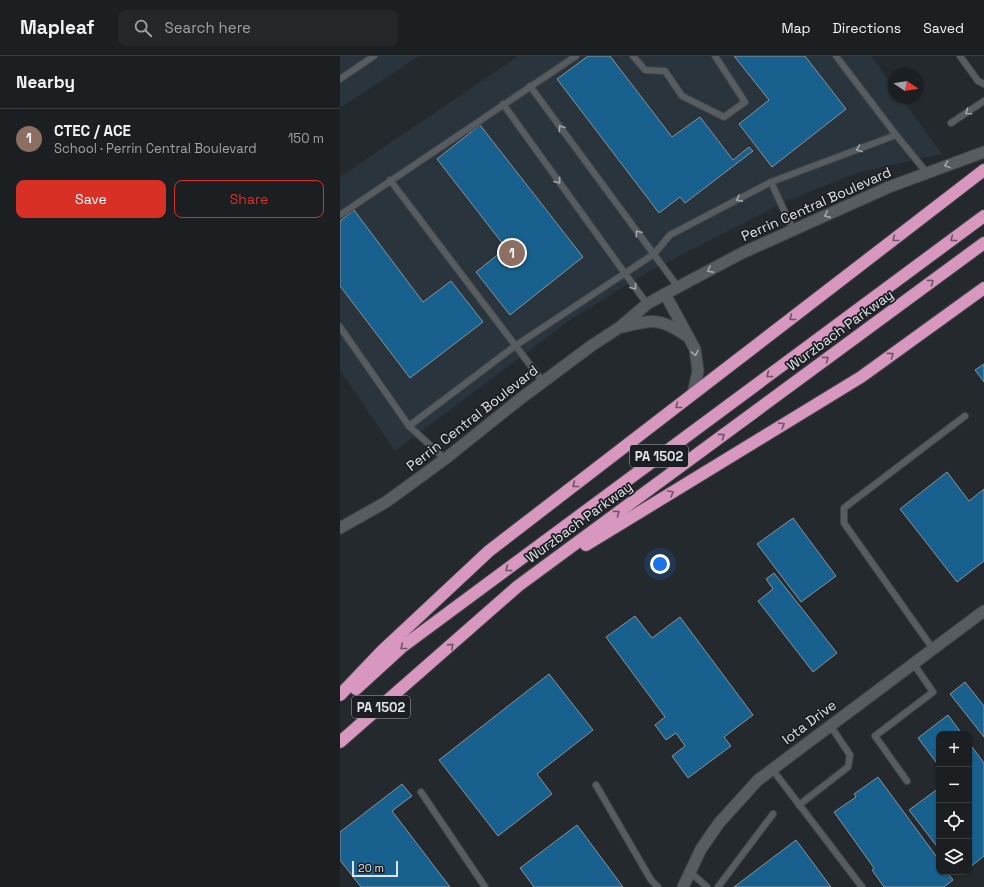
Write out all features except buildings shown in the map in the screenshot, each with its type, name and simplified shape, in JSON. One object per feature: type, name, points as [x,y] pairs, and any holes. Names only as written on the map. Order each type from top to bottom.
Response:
[{"type":"highway","points":[[340,695],[382,651],[489,551],[984,170]]},
{"type":"highway","name":"Wurzbach Parkway","points":[[340,703],[402,647],[984,216]]},
{"type":"highway","name":"Wurzbach Parkway","points":[[340,742],[518,586],[984,243]]},
{"type":"highway","points":[[518,586],[861,377],[984,288]]},
{"type":"street","name":"Perrin Central Boulevard","points":[[340,528],[386,502],[445,459],[543,382],[591,346],[620,327],[647,304],[742,253],[889,187],[984,152]]},
{"type":"street","points":[[665,294],[695,349],[698,371],[693,394]]},
{"type":"street","name":"Perrin Central Boulevard","points":[[620,327],[650,320],[671,325],[688,337]]},
{"type":"street","name":"Iota Drive","points":[[683,887],[701,849],[719,823],[758,780],[984,611]]},
{"type":"lane","points":[[340,79],[374,56]]},
{"type":"lane","points":[[340,215],[576,56]]},
{"type":"lane","points":[[633,56],[645,70],[665,71],[682,96],[724,117],[745,102],[715,56]]},
{"type":"lane","points":[[836,56],[896,135],[928,173]]},
{"type":"lane","points":[[960,56],[978,81],[984,84]]},
{"type":"lane","points":[[530,86],[678,287]]},
{"type":"lane","points":[[951,123],[984,101]]},
{"type":"lane","points":[[503,104],[647,304]]},
{"type":"lane","points":[[409,426],[515,346],[654,254],[670,235],[771,182],[896,135]]},
{"type":"lane","points":[[390,180],[543,382]]},
{"type":"lane","points":[[771,182],[793,230]]},
{"type":"lane","points":[[340,327],[409,426],[445,459]]},
{"type":"lane","points":[[933,649],[844,522],[844,508],[965,416]]},
{"type":"lane","points":[[907,781],[875,736],[933,692],[914,663]]},
{"type":"lane","points":[[799,805],[848,767],[850,755],[830,725]]},
{"type":"lane","points":[[772,769],[862,887]]},
{"type":"lane","points":[[596,785],[651,880],[658,887]]},
{"type":"lane","points":[[422,792],[485,887]]},
{"type":"lane","points":[[718,887],[773,814]]},
{"type":"lane","points":[[690,872],[707,887]]},
{"type":"shaded area","points":[[340,56],[419,56],[340,108]]},
{"type":"shaded area","points":[[518,56],[871,56],[888,80],[888,104],[905,104],[942,154],[860,172],[791,199],[648,272],[573,318],[395,451],[340,370],[340,177]]},
{"type":"place","name":"CTEC / ACE","points":[[512,253]]}]
